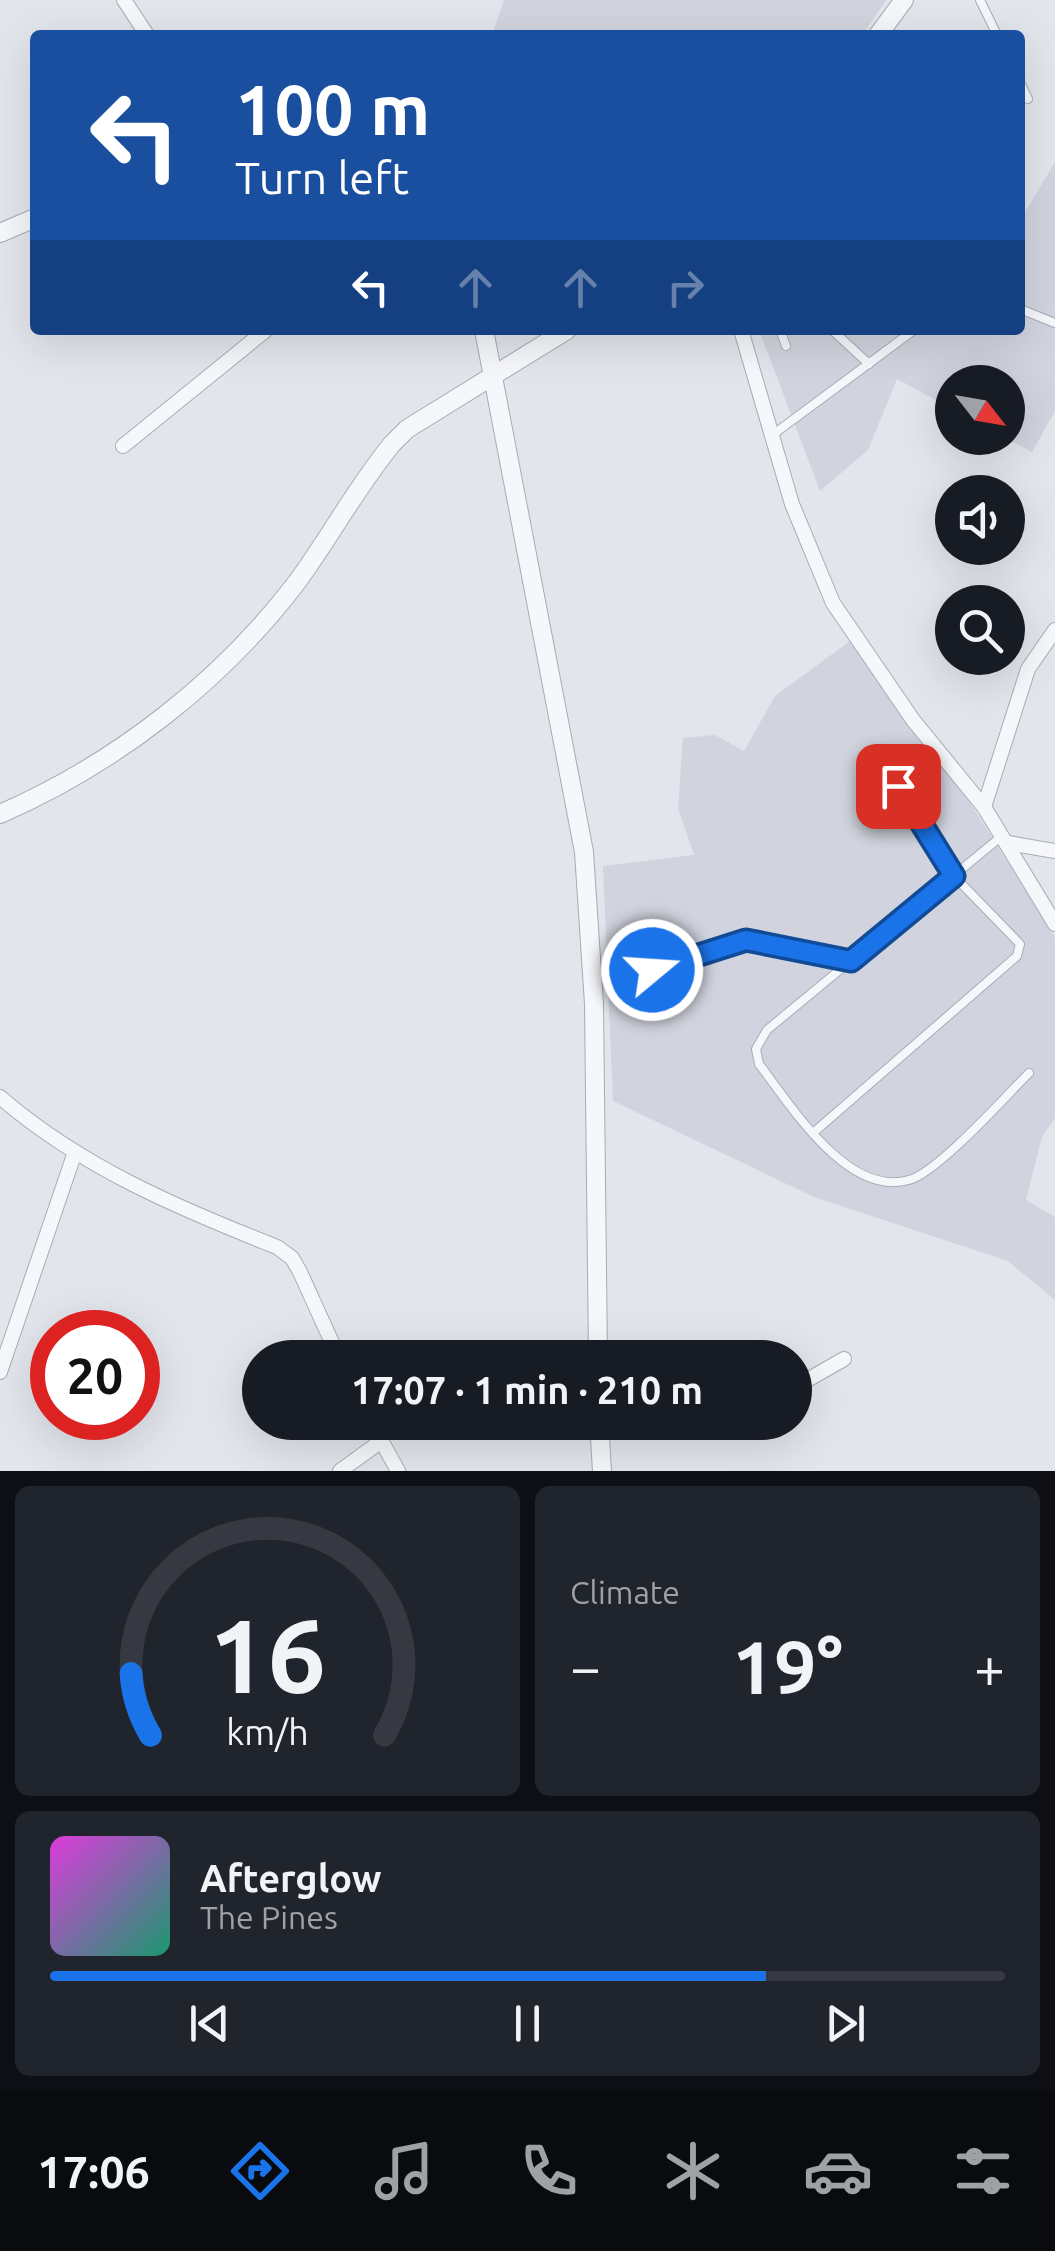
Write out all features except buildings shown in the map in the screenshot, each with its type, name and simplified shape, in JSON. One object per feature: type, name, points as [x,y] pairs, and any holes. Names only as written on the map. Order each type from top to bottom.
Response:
[{"type":"street","points":[[124,0],[144,30]]},
{"type":"street","points":[[882,30],[904,0]]},
{"type":"street","points":[[0,233],[30,220]]},
{"type":"street","points":[[123,446],[260,335]]},
{"type":"street","points":[[485,335],[584,852],[594,1004],[598,1340]]},
{"type":"street","points":[[0,814],[51,790],[149,727],[210,678],[294,586],[392,444],[407,430],[559,335]]},
{"type":"street","points":[[742,335],[770,436],[833,604],[912,720],[984,806],[1055,924]]},
{"type":"street","points":[[984,806],[1028,669],[1055,630]]},
{"type":"street","points":[[1006,839],[1055,851]]},
{"type":"street","points":[[0,1096],[75,1152],[173,1206],[277,1247],[292,1258],[331,1340]]},
{"type":"street","points":[[0,1372],[75,1152]]},
{"type":"street","points":[[812,1378],[844,1360]]},
{"type":"street","points":[[600,1440],[602,1471]]},
{"type":"street","points":[[340,1471],[380,1442],[398,1471]]},
{"type":"lane","points":[[980,0],[995,30]]},
{"type":"lane","points":[[1025,93],[1028,99]]},
{"type":"lane","points":[[1025,311],[1055,323]]},
{"type":"lane","points":[[782,335],[786,346]]},
{"type":"lane","points":[[837,335],[868,364]]},
{"type":"lane","points":[[770,436],[907,335]]},
{"type":"lane","points":[[813,1133],[1017,956],[1020,944],[954,876],[879,756]]},
{"type":"lane","points":[[1006,839],[954,876],[768,1030],[756,1048],[759,1064],[828,1152],[850,1168],[886,1180],[910,1180],[938,1162],[1029,1073]]},
{"type":"lane","points":[[652,970],[746,940],[851,961]]},
{"type":"shaded area","points":[[504,0],[886,0],[865,30],[494,30]]},
{"type":"shaded area","points":[[1055,162],[1055,411],[1032,452],[1025,448],[1025,365],[935,365],[935,400],[897,379],[868,450],[820,491],[761,335],[1025,335],[1025,212]]},
{"type":"shaded area","points":[[850,641],[966,796],[1055,937],[1055,1118],[1042,1137],[1026,1200],[1055,1217],[1055,1300],[1008,1261],[814,1197],[613,1101],[603,866],[694,855],[678,808],[683,738],[715,735],[744,751],[775,696]]},
{"type":"route","points":[[652,970],[746,940],[851,961],[954,876],[898,786]]}]
